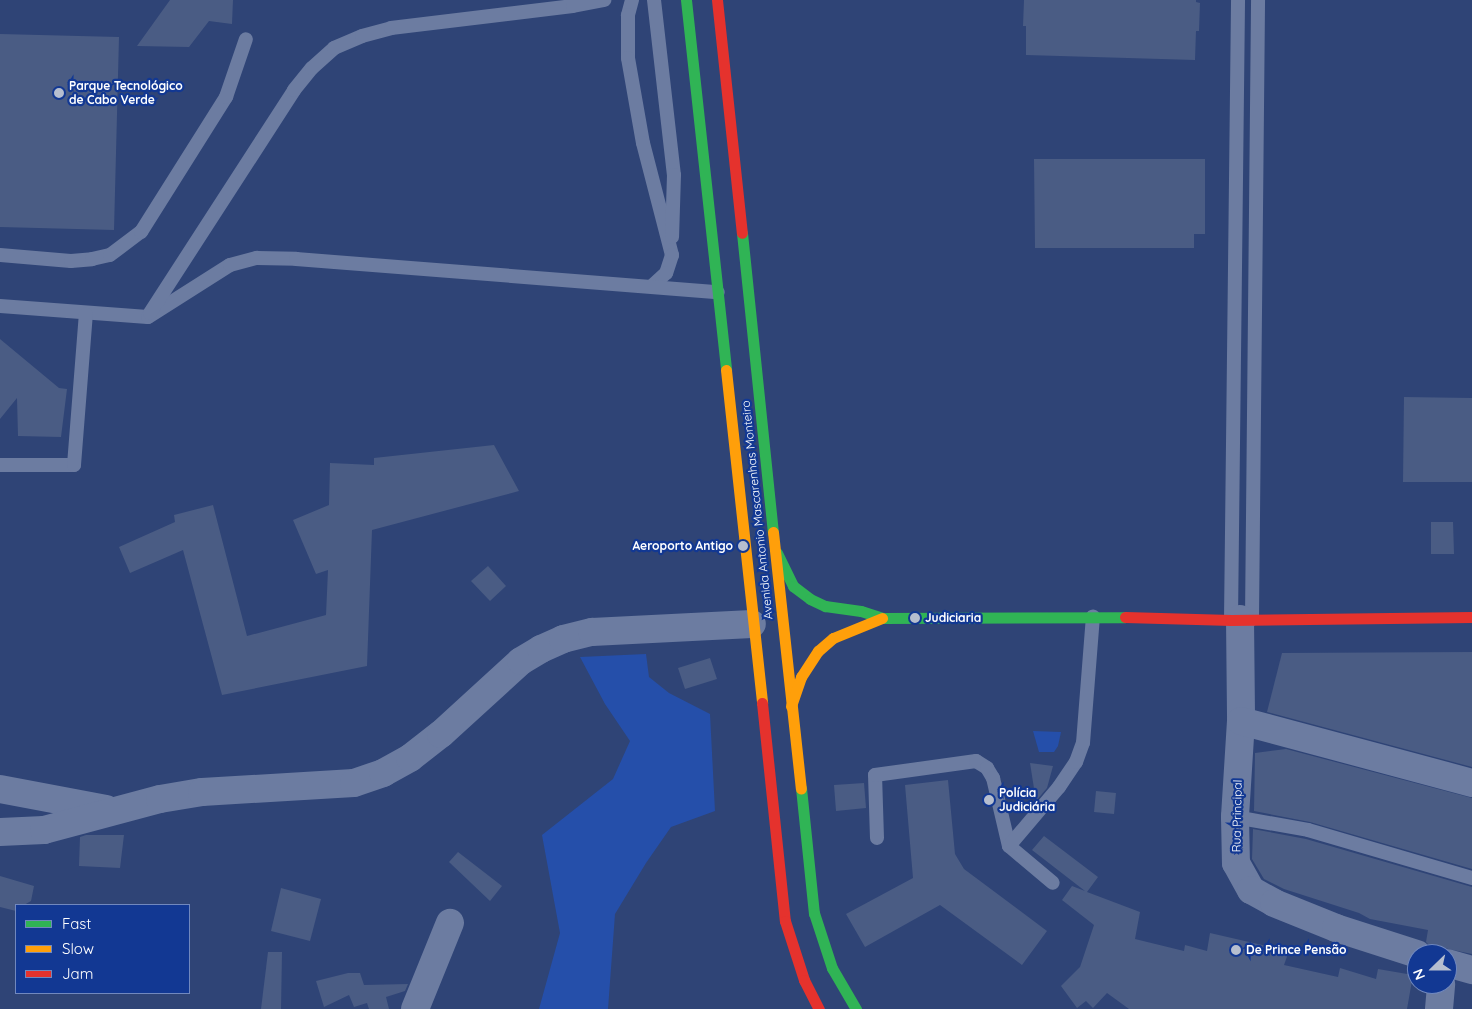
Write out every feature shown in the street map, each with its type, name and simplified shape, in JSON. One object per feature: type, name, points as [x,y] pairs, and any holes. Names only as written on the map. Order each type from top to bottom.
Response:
[{"type":"main road","name":"Avenida Antonio Mascarenhas Monteiro","points":[[686,0],[785,920],[796,958],[819,1009]]},
{"type":"main road","name":"Avenida Antonio Mascarenhas Monteiro","points":[[718,0],[814,913],[832,968],[856,1009]]},
{"type":"main road","points":[[776,551],[785,573],[793,586],[810,599],[825,606],[861,612],[882,618],[1093,616],[1241,619],[1472,617]]},
{"type":"main road","points":[[791,706],[801,677],[818,651],[833,638],[882,618]]},
{"type":"street","name":"Rua Principal","points":[[1241,619],[1241,721],[1235,817],[1236,863],[1252,890],[1274,903],[1336,928],[1407,951]]},
{"type":"street","points":[[0,832],[44,830],[160,799],[202,792],[354,783],[383,774],[410,758],[441,734],[521,661],[540,649],[563,639],[592,632],[752,624]]},
{"type":"street","points":[[1241,721],[1472,783]]},
{"type":"street","points":[[0,789],[113,811]]},
{"type":"street","points":[[415,1009],[450,923]]},
{"type":"street","points":[[1457,966],[1472,970]]},
{"type":"street","points":[[1439,1009],[1440,994]]},
{"type":"lane","points":[[148,317],[294,90],[312,68],[334,48],[362,36],[391,28],[573,6],[604,0]]},
{"type":"lane","points":[[632,0],[628,15],[628,58],[643,144],[672,256]]},
{"type":"lane","points":[[652,286],[666,273],[672,256],[674,176],[654,0]]},
{"type":"lane","points":[[1238,0],[1241,619]]},
{"type":"lane","points":[[1241,619],[1258,0]]},
{"type":"lane","points":[[0,255],[71,261],[92,259],[110,255],[141,232],[226,97],[246,39]]},
{"type":"lane","points":[[0,306],[86,314],[148,317],[230,265],[257,258],[296,259],[718,292]]},
{"type":"lane","points":[[0,465],[74,465],[86,314]]},
{"type":"lane","points":[[1008,846],[1059,787],[1076,762],[1084,743],[1093,616]]},
{"type":"lane","points":[[877,838],[875,775],[970,761],[983,764],[991,773],[1008,846],[1052,883]]},
{"type":"lane","points":[[1235,817],[1308,830],[1472,878]]},
{"type":"shaded area","points":[[646,654],[649,677],[669,693],[710,714],[715,811],[671,827],[646,863],[615,914],[608,1009],[539,1009],[560,933],[542,835],[613,779],[630,741],[605,704],[580,657]]},
{"type":"shaded area","points":[[1033,731],[1061,732],[1058,746],[1054,752],[1039,752]]},
{"type":"building","points":[[170,0],[233,0],[232,24],[209,21],[189,47],[137,46]]},
{"type":"building","points":[[1024,0],[1196,0],[1196,2],[1200,3],[1199,31],[1196,31],[1195,60],[1026,55],[1026,26],[1023,26]]},
{"type":"building","name":"Parque Tecnológico de Cabo Verde","points":[[0,34],[119,37],[114,230],[0,227]]},
{"type":"building","points":[[1034,159],[1205,159],[1205,234],[1194,234],[1194,248],[1035,248]]},
{"type":"building","points":[[0,339],[59,388],[67,389],[61,437],[18,436],[17,398],[0,419]]},
{"type":"building","points":[[1404,397],[1472,398],[1472,482],[1403,482]]},
{"type":"building","points":[[494,445],[519,491],[372,530],[367,666],[222,695],[183,550],[130,573],[119,547],[175,522],[174,515],[213,505],[247,636],[326,615],[328,570],[316,574],[293,520],[329,505],[330,463],[374,465],[374,458]]},
{"type":"building","points":[[1431,522],[1453,522],[1454,554],[1431,554]]},
{"type":"building","points":[[488,566],[506,586],[490,601],[471,581]]},
{"type":"building","points":[[1472,652],[1472,767],[1267,712],[1282,653]]},
{"type":"building","points":[[710,658],[717,679],[685,689],[678,668]]},
{"type":"building","points":[[1286,749],[1472,798],[1472,869],[1310,822],[1254,811],[1255,753]]},
{"type":"building","points":[[1030,763],[1053,766],[1047,788],[1036,801]]},
{"type":"building","points":[[948,780],[955,854],[964,869],[1047,931],[1022,965],[940,905],[865,947],[846,914],[913,878],[905,785]]},
{"type":"building","points":[[864,783],[866,808],[836,811],[834,785]]},
{"type":"building","points":[[1096,791],[1116,793],[1114,814],[1094,812]]},
{"type":"building","points":[[1253,829],[1306,839],[1472,887],[1472,954],[1457,951],[1457,944],[1428,944],[1426,942],[1428,930],[1370,919],[1359,913],[1284,889],[1264,879],[1252,859]]},
{"type":"building","points":[[86,835],[124,835],[120,868],[79,866],[80,837]]},
{"type":"building","points":[[1044,836],[1098,877],[1087,892],[1140,912],[1135,939],[1184,951],[1185,945],[1207,951],[1210,933],[1289,951],[1284,965],[1338,977],[1340,968],[1376,979],[1378,969],[1407,974],[1407,994],[1410,994],[1407,1009],[1129,1009],[1107,993],[1093,1008],[1086,1001],[1077,1008],[1061,986],[1080,967],[1094,925],[1062,900],[1072,886],[1085,891],[1032,850]]},
{"type":"building","points":[[458,852],[502,886],[490,901],[449,862]]},
{"type":"building","points":[[0,876],[34,886],[31,901],[26,904],[15,904],[15,911],[0,907]]},
{"type":"building","points":[[281,888],[321,899],[310,941],[271,931]]},
{"type":"building","points":[[268,952],[282,952],[281,1009],[261,1009]]},
{"type":"building","points":[[348,973],[360,973],[364,985],[408,984],[405,991],[386,997],[389,1009],[369,1009],[367,1003],[354,1007],[349,995],[324,1007],[316,981]]},
{"type":"traffic: fast","points":[[686,0],[726,370]]},
{"type":"traffic: fast","points":[[742,233],[773,532]]},
{"type":"traffic: fast","points":[[777,553],[793,586],[810,599],[825,606],[861,611],[882,618],[1125,617]]},
{"type":"traffic: fast","points":[[801,788],[814,913],[832,968],[856,1009]]},
{"type":"traffic: slow","points":[[726,370],[762,703]]},
{"type":"traffic: slow","points":[[773,532],[801,788]]},
{"type":"traffic: slow","points":[[791,706],[801,677],[818,651],[833,638],[882,618]]},
{"type":"traffic: jam","points":[[717,0],[742,233]]},
{"type":"traffic: jam","points":[[1125,617],[1231,620],[1472,617]]},
{"type":"traffic: jam","points":[[762,703],[785,921],[804,980],[819,1009]]},
{"type":"place","name":"Parque Tecnológico de Cabo Verde","points":[[59,93]]},
{"type":"place","name":"Aeroporto Antigo","points":[[743,546]]},
{"type":"place","name":"Judiciaria","points":[[915,618]]},
{"type":"place","name":"Polícia Judiciária","points":[[989,800]]},
{"type":"place","name":"De Prince Pensão","points":[[1236,950]]}]
